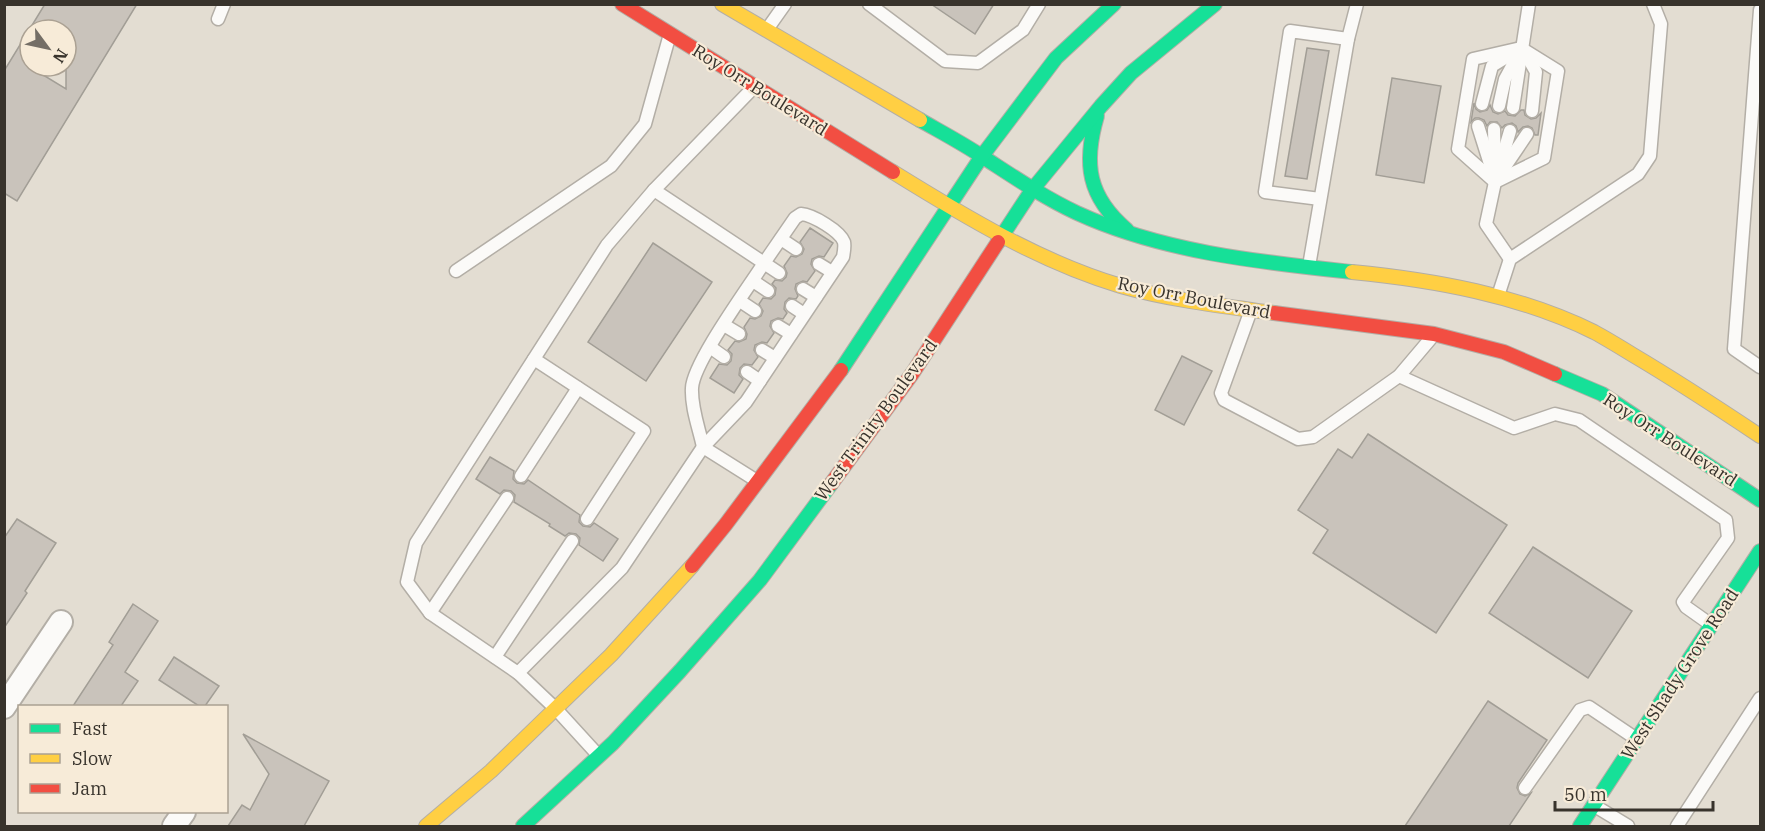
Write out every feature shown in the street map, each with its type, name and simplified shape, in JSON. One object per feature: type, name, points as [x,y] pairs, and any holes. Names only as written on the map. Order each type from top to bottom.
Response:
[{"type":"main road","name":"Roy Orr Boulevard","points":[[622,4],[948,206],[1051,260],[1121,286],[1172,297],[1434,334],[1504,352],[1602,394],[1761,500]]},
{"type":"main road","points":[[722,4],[982,156],[1032,190],[1077,213],[1130,234],[1186,248],[1278,264],[1395,276],[1497,297],[1532,307],[1594,332],[1674,379],[1761,436]]},
{"type":"main road","points":[[426,826],[491,771],[627,639],[693,565],[830,386],[982,156],[1056,58],[1114,4]]},
{"type":"main road","name":"West Trinity Boulevard","points":[[523,826],[599,756],[680,671],[775,561],[912,374],[1032,190],[1131,73],[1215,4]]},
{"type":"main road","points":[[1101,106],[1090,135],[1088,162],[1094,188],[1107,211],[1130,234]]},
{"type":"main road","name":"West Shady Grove Road","points":[[1580,826],[1761,551]]},
{"type":"street","points":[[4,707],[61,622]]},
{"type":"street","points":[[174,826],[183,813]]},
{"type":"lane","points":[[218,19],[224,4]]},
{"type":"lane","points":[[766,31],[784,4]]},
{"type":"lane","points":[[870,4],[945,61],[978,63],[1023,30],[1039,4]]},
{"type":"lane","points":[[1308,266],[1348,39],[1357,4]]},
{"type":"lane","points":[[1513,108],[1529,4]]},
{"type":"lane","points":[[1497,297],[1510,259],[1638,174],[1650,156],[1661,24],[1653,4]]},
{"type":"lane","points":[[1761,10],[1734,349],[1761,368]]},
{"type":"lane","points":[[1320,199],[1265,192],[1290,31],[1348,39]]},
{"type":"lane","points":[[456,271],[611,166],[645,124],[670,33]]},
{"type":"lane","points":[[1482,104],[1492,66],[1521,48]]},
{"type":"lane","points":[[1499,106],[1505,79],[1521,48]]},
{"type":"lane","points":[[1521,48],[1536,72],[1532,111]]},
{"type":"lane","points":[[1521,48],[1558,71],[1544,158],[1495,182],[1458,149],[1473,59],[1521,48]]},
{"type":"lane","points":[[599,756],[518,673],[430,613],[407,582],[416,543],[608,245],[654,190],[754,86]]},
{"type":"lane","points":[[1478,126],[1495,182]]},
{"type":"lane","points":[[1494,129],[1495,182]]},
{"type":"lane","points":[[1510,131],[1486,224],[1510,259]]},
{"type":"lane","points":[[1495,182],[1527,134]]},
{"type":"lane","points":[[654,190],[779,273]]},
{"type":"lane","points":[[518,673],[622,568],[703,447],[746,402],[843,256],[845,244],[840,234],[809,215],[801,214],[795,218],[700,362],[691,386],[703,447],[758,482]]},
{"type":"lane","points":[[781,239],[796,249]]},
{"type":"lane","points":[[819,264],[832,272]]},
{"type":"lane","points":[[753,281],[768,291]]},
{"type":"lane","points":[[803,289],[816,297]]},
{"type":"lane","points":[[740,301],[755,311]]},
{"type":"lane","points":[[792,306],[804,314]]},
{"type":"lane","points":[[1251,309],[1221,393],[1224,400],[1298,439],[1314,437],[1399,376],[1434,334]]},
{"type":"lane","points":[[724,325],[739,334]]},
{"type":"lane","points":[[778,326],[791,334]]},
{"type":"lane","points":[[710,347],[724,357]]},
{"type":"lane","points":[[762,350],[775,358]]},
{"type":"lane","points":[[534,359],[644,431],[587,519]]},
{"type":"lane","points":[[747,372],[760,381]]},
{"type":"lane","points":[[1399,376],[1514,428],[1556,414],[1579,420],[1726,520],[1728,538],[1683,602],[1686,607],[1712,625]]},
{"type":"lane","points":[[521,476],[578,388]]},
{"type":"lane","points":[[430,613],[507,498]]},
{"type":"lane","points":[[495,657],[572,541]]},
{"type":"lane","points":[[1677,826],[1759,705]]},
{"type":"lane","points":[[1525,788],[1580,710],[1589,707],[1637,739]]},
{"type":"lane","points":[[1594,805],[1628,826]]},
{"type":"building","points":[[45,4],[137,4],[17,201],[4,193],[4,71],[18,48],[18,78],[48,78],[66,89],[66,78],[78,78],[78,18],[36,18]]},
{"type":"building","points":[[931,4],[994,4],[975,34]]},
{"type":"building","points":[[1307,48],[1329,51],[1307,179],[1285,176]]},
{"type":"building","points":[[1392,78],[1441,86],[1424,183],[1376,175]]},
{"type":"building","points":[[1474,103],[1480,112],[1487,110],[1490,105],[1493,112],[1498,114],[1505,111],[1508,115],[1515,116],[1524,110],[1525,115],[1531,119],[1541,113],[1538,135],[1535,135],[1532,128],[1528,126],[1518,132],[1512,123],[1502,128],[1497,122],[1490,122],[1487,126],[1484,120],[1479,118],[1471,122]]},
{"type":"building","points":[[810,228],[833,243],[824,257],[819,256],[812,259],[811,264],[815,271],[807,282],[796,284],[795,289],[798,296],[796,299],[789,298],[785,302],[784,309],[787,313],[783,319],[778,318],[771,321],[770,326],[774,333],[767,343],[762,342],[755,345],[754,350],[758,357],[752,365],[744,364],[740,368],[739,375],[743,379],[734,393],[710,378],[719,364],[727,365],[731,361],[732,354],[728,350],[735,341],[746,339],[747,334],[744,327],[750,318],[755,319],[761,316],[763,311],[759,304],[763,298],[771,299],[775,295],[776,288],[772,284],[775,280],[782,281],[786,277],[784,266],[791,256],[796,257],[802,254],[804,249],[800,242]]},
{"type":"building","points":[[653,243],[712,282],[646,381],[588,342]]},
{"type":"building","points":[[1182,356],[1212,371],[1184,425],[1155,410]]},
{"type":"building","points":[[1368,434],[1507,525],[1436,633],[1313,553],[1328,530],[1298,510],[1338,449],[1352,458]]},
{"type":"building","points":[[490,457],[514,471],[513,479],[517,483],[524,484],[528,480],[580,515],[579,522],[583,526],[590,527],[594,523],[618,539],[603,561],[579,545],[580,538],[576,534],[569,533],[565,536],[514,502],[515,495],[511,491],[504,490],[500,494],[476,479]]},
{"type":"building","points":[[17,519],[56,543],[4,628],[4,538]]},
{"type":"building","points":[[1533,547],[1632,611],[1588,678],[1489,613]]},
{"type":"building","points":[[133,604],[158,621],[125,672],[138,681],[122,705],[74,705],[113,645],[109,642]]},
{"type":"building","points":[[174,657],[219,686],[206,705],[197,705],[159,680]]},
{"type":"building","points":[[1488,701],[1547,740],[1518,783],[1517,788],[1520,794],[1525,796],[1531,793],[1509,826],[1405,826]]},
{"type":"building","points":[[243,734],[329,781],[304,826],[228,826],[242,805],[250,810],[269,774]]},
{"type":"traffic: fast","points":[[841,370],[982,156],[1056,58],[1114,4]]},
{"type":"traffic: fast","points":[[998,242],[1032,190],[1131,73],[1215,4]]},
{"type":"traffic: fast","points":[[1097,116],[1090,149],[1092,179],[1104,205],[1127,230]]},
{"type":"traffic: fast","points":[[920,120],[1052,200],[1109,226],[1177,246],[1212,253],[1352,272]]},
{"type":"traffic: fast","points":[[1555,374],[1602,394],[1760,500]]},
{"type":"traffic: fast","points":[[523,826],[613,743],[680,671],[760,580],[831,484]]},
{"type":"traffic: fast","points":[[1580,826],[1760,551]]},
{"type":"traffic: slow","points":[[722,4],[920,120]]},
{"type":"traffic: slow","points":[[893,172],[1003,236],[1091,276],[1158,295],[1274,313]]},
{"type":"traffic: slow","points":[[1352,272],[1476,291],[1565,319],[1618,346],[1760,436]]},
{"type":"traffic: slow","points":[[426,826],[491,771],[611,655],[692,566]]},
{"type":"traffic: jam","points":[[622,4],[893,172]]},
{"type":"traffic: jam","points":[[831,484],[912,374],[998,242]]},
{"type":"traffic: jam","points":[[1274,313],[1434,334],[1504,352],[1555,374]]},
{"type":"traffic: jam","points":[[692,566],[841,370]]}]
